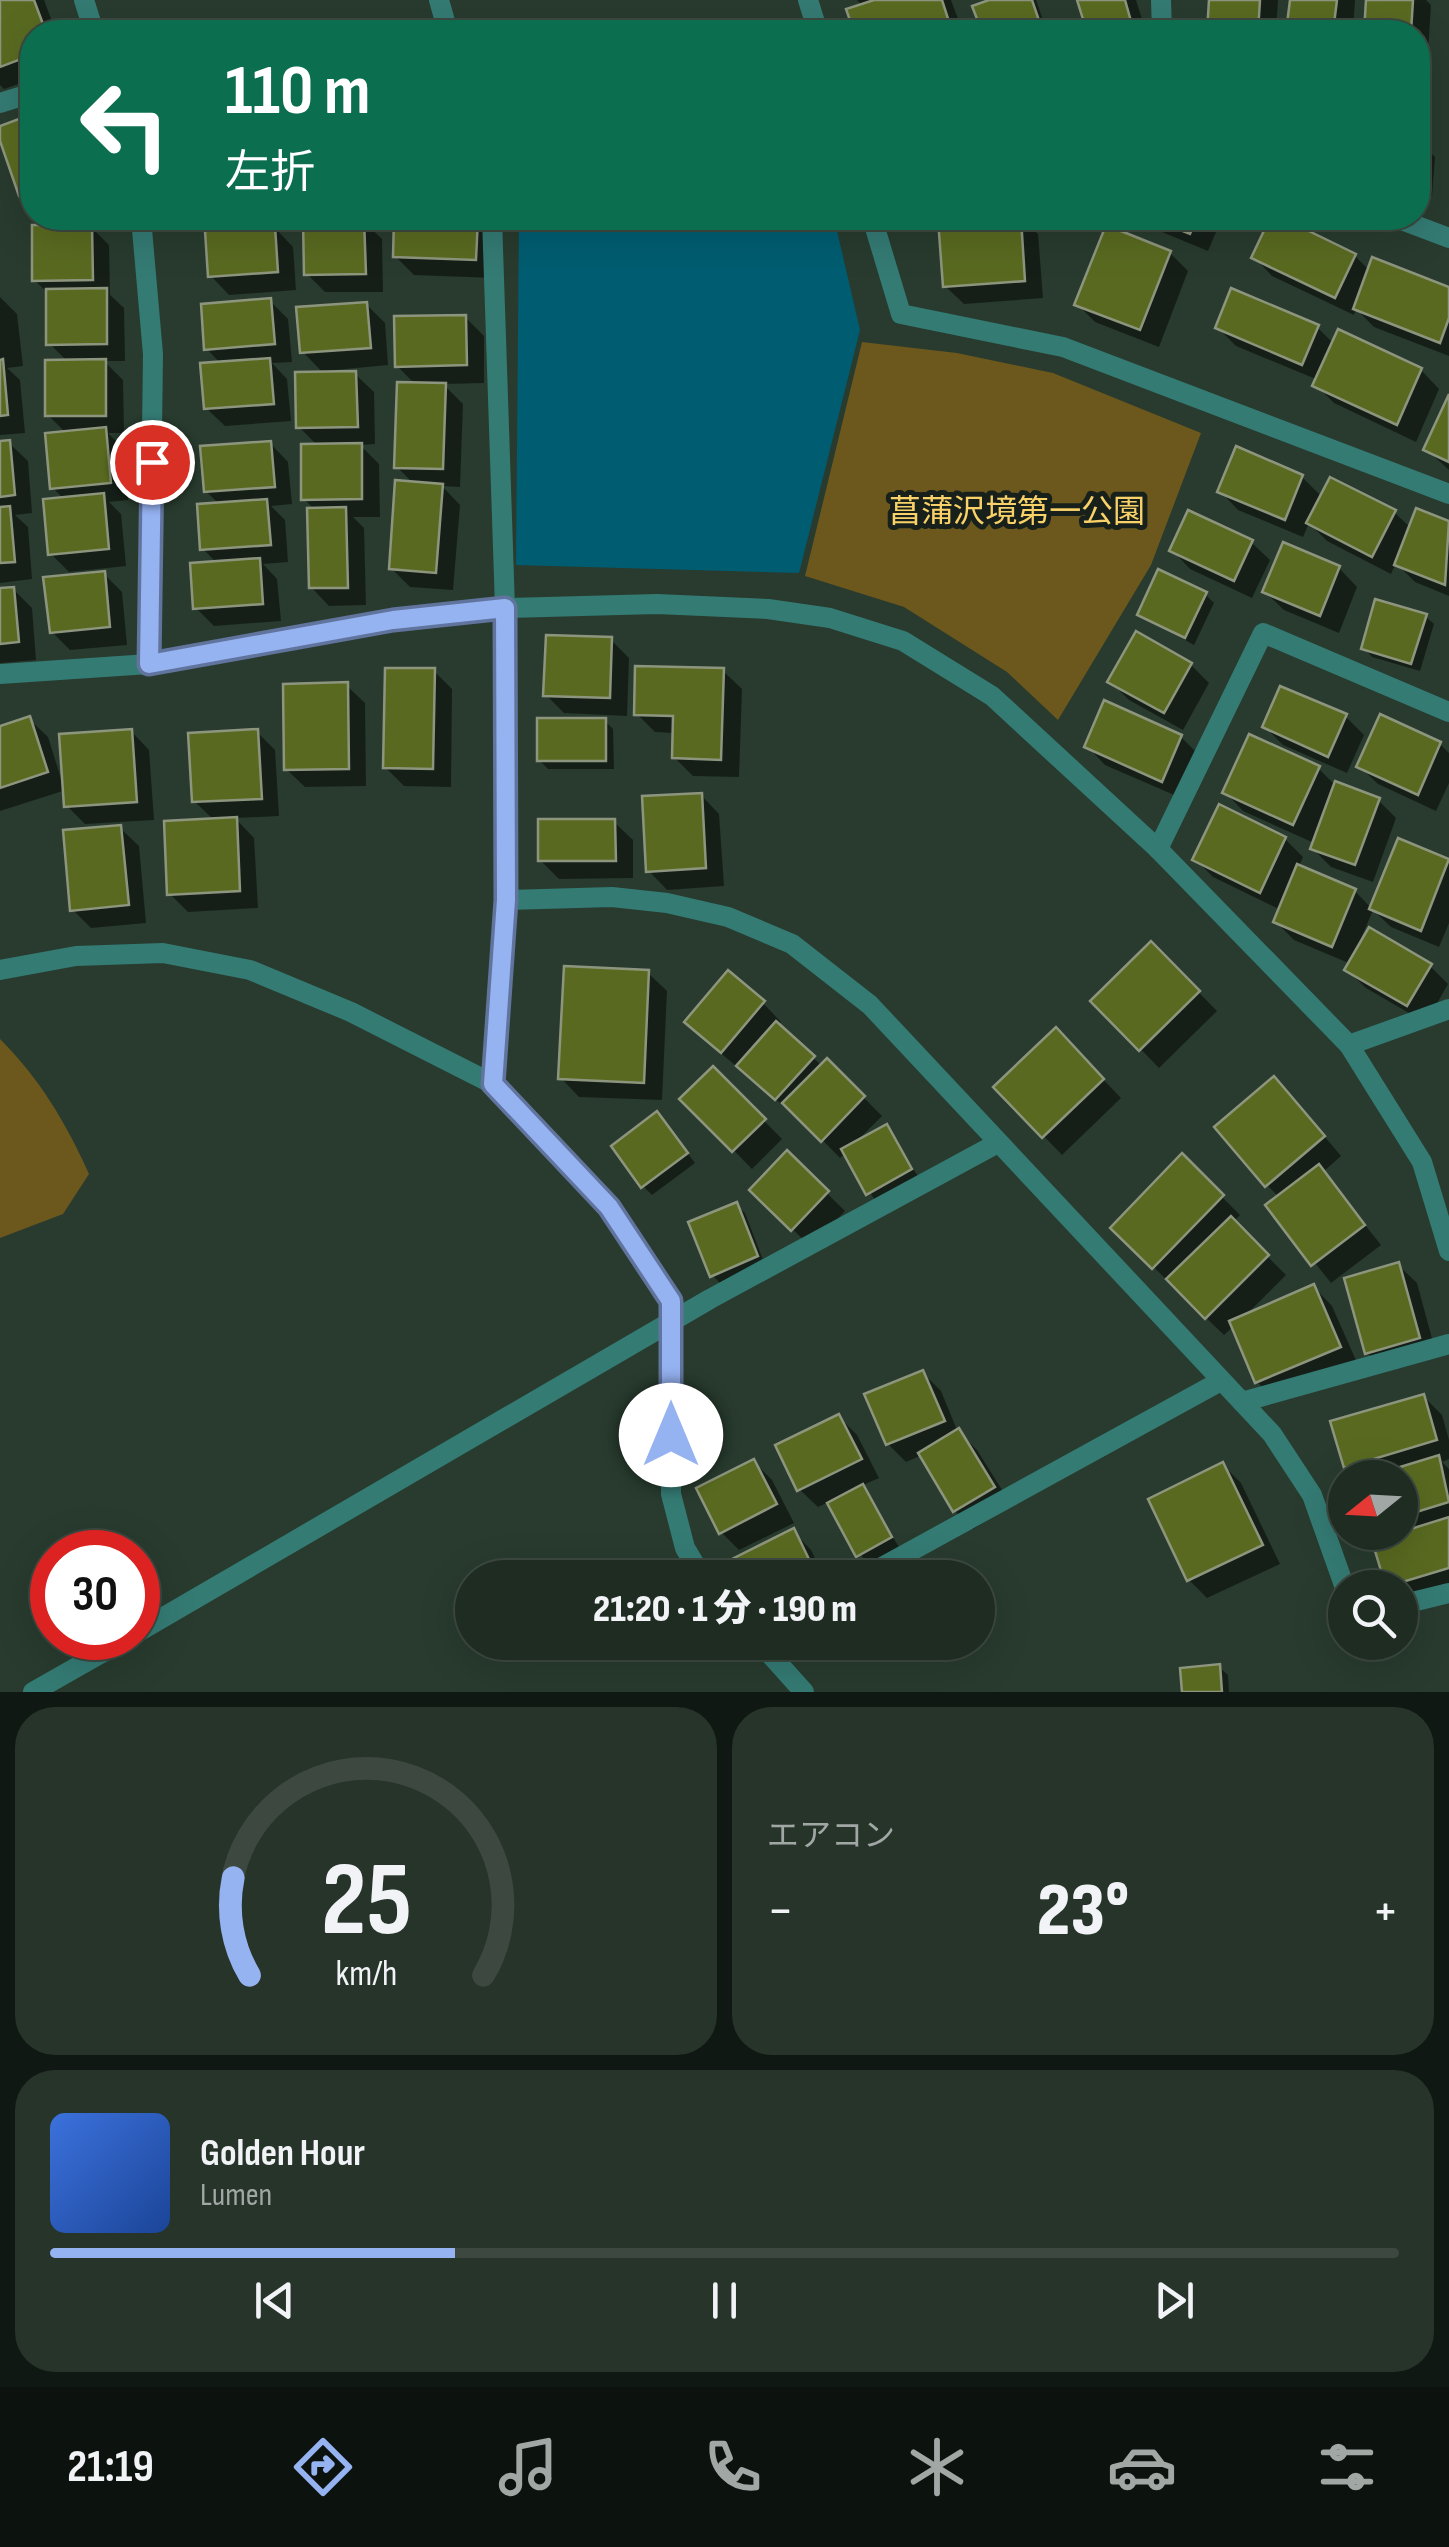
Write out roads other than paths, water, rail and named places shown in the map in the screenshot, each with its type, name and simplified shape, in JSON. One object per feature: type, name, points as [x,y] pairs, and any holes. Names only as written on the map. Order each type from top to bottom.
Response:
[{"type":"street","points":[[142,230],[153,354],[149,664]]},
{"type":"street","points":[[492,230],[505,608],[506,900],[493,1084]]},
{"type":"street","points":[[876,230],[900,314],[1063,347],[1449,494]]},
{"type":"street","points":[[0,674],[149,664],[393,620],[505,608],[657,604],[768,609],[830,618],[904,641],[992,696],[1158,849],[1349,1045],[1422,1162],[1449,1252]]},
{"type":"street","points":[[1158,849],[1262,632],[1449,712]]},
{"type":"street","points":[[506,900],[612,897],[667,903],[728,917],[792,944],[870,1005],[1218,1382],[1242,1402],[1294,1463],[1312,1495],[1339,1570]]},
{"type":"street","points":[[0,970],[76,956],[163,952],[250,970],[351,1012],[493,1084],[609,1207],[671,1301],[671,1494],[692,1560]]},
{"type":"street","points":[[1349,1045],[1449,1009]]},
{"type":"street","points":[[160,1619],[672,1322],[996,1144]]},
{"type":"street","points":[[1242,1402],[1449,1344]]},
{"type":"street","points":[[895,1560],[1218,1382]]},
{"type":"street","points":[[1418,1601],[1449,1593]]},
{"type":"street","points":[[34,1692],[90,1660]]},
{"type":"street","points":[[775,1660],[804,1692]]},
{"type":"water","points":[[519,230],[837,230],[860,330],[799,573],[516,565]]},
{"type":"park label","name":"菖蒲沢境第一公園","points":[[1017,511]]}]
